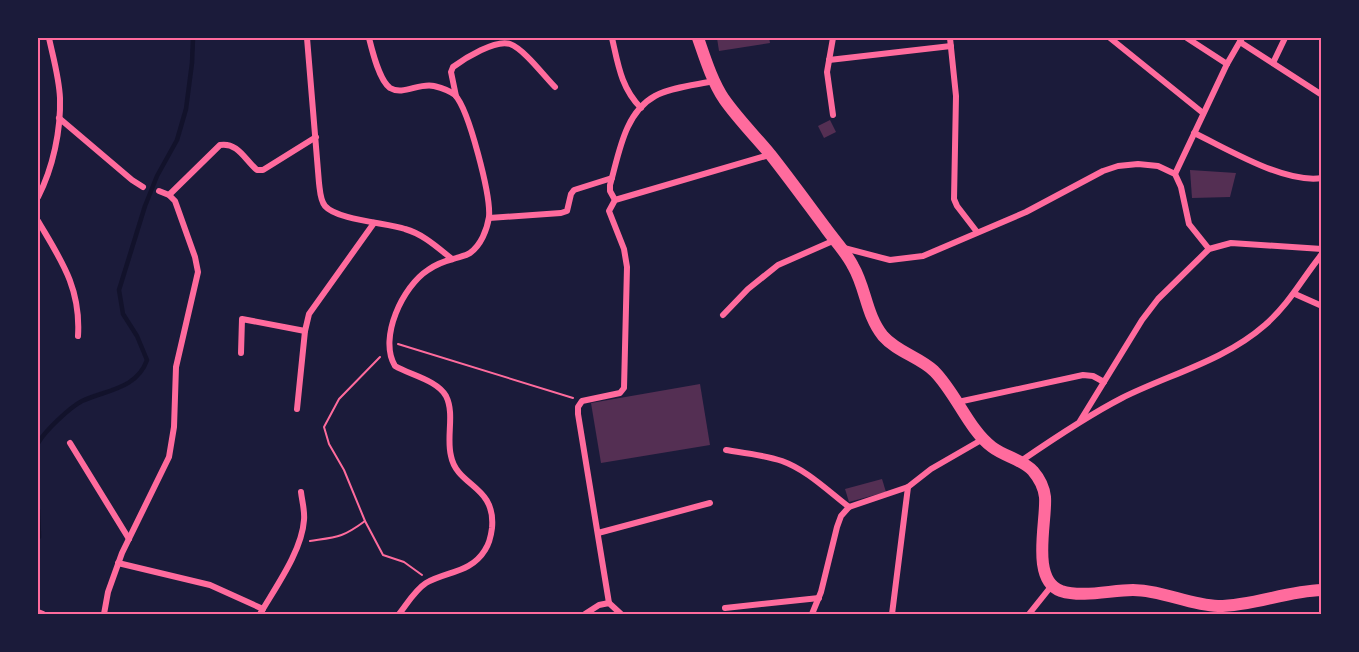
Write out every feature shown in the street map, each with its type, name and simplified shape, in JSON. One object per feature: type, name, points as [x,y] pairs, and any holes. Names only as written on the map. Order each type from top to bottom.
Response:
[{"type":"highway","points":[[698,38],[714,81],[723,97],[770,154],[853,266],[873,320],[883,336],[897,348],[932,369],[983,439],[993,448],[1021,461],[1033,471],[1040,481],[1045,495],[1042,552],[1044,566],[1053,584],[1059,590],[1072,592],[1147,591],[1216,610],[1299,592],[1322,590]]},
{"type":"street","points":[[38,197],[53,159],[59,118],[60,95],[49,38]]},
{"type":"street","points":[[307,38],[319,183],[325,206],[336,212],[374,223],[405,229],[420,236],[452,259]]},
{"type":"street","points":[[369,38],[373,57],[390,88],[400,90],[430,84],[447,89],[456,96]]},
{"type":"street","points":[[612,38],[619,70],[627,92],[641,108]]},
{"type":"street","points":[[833,38],[827,84],[833,115]]},
{"type":"street","points":[[950,38],[957,106],[954,199],[977,232]]},
{"type":"street","points":[[1110,38],[1203,113]]},
{"type":"street","points":[[1187,38],[1227,64]]},
{"type":"street","points":[[1273,63],[1285,38]]},
{"type":"street","points":[[1175,174],[1227,64],[1241,40],[1322,95]]},
{"type":"street","points":[[401,614],[417,592],[430,581],[463,571],[475,562],[485,550],[491,537],[492,521],[486,498],[455,467],[451,457],[450,418],[446,396],[429,382],[395,366],[390,355],[390,329],[411,286],[428,270],[469,254],[479,244],[489,218],[489,202],[483,170],[464,111],[456,96],[451,72],[453,67],[494,44],[503,43],[517,48],[555,87]]},
{"type":"street","points":[[829,60],[951,46]]},
{"type":"street","points":[[615,200],[610,191],[612,178],[625,133],[641,108],[655,96],[665,92],[714,81]]},
{"type":"street","points":[[59,118],[143,187]]},
{"type":"street","points":[[1194,133],[1282,174],[1299,179],[1322,178]]},
{"type":"street","points":[[169,195],[220,145],[227,144],[235,147],[257,170],[263,170],[316,137]]},
{"type":"street","points":[[621,615],[609,603],[578,414],[578,407],[582,401],[620,393],[624,388],[627,267],[624,249],[609,211],[615,200],[770,154]]},
{"type":"street","points":[[723,315],[748,289],[778,265],[837,243],[876,258],[890,260],[923,256],[1026,212],[1103,171],[1118,166],[1148,165],[1168,169],[1175,174],[1181,188],[1188,224],[1209,249]]},
{"type":"street","points":[[489,218],[561,213],[567,211],[574,189],[612,178]]},
{"type":"street","points":[[104,615],[108,592],[118,563],[169,457],[174,427],[176,367],[198,272],[175,201],[169,195],[159,191]]},
{"type":"street","points":[[38,221],[75,290],[80,317],[78,336]]},
{"type":"street","points":[[297,409],[305,331],[309,314],[374,223]]},
{"type":"street","points":[[1079,424],[1142,320],[1158,299],[1209,249],[1232,243],[1322,249]]},
{"type":"street","points":[[1021,461],[1121,399],[1195,367],[1231,348],[1264,326],[1295,294],[1322,254]]},
{"type":"street","points":[[1295,294],[1322,306]]},
{"type":"street","points":[[241,353],[242,319],[305,331]]},
{"type":"street","points":[[958,402],[1083,375],[1093,376],[1104,382]]},
{"type":"street","points":[[812,615],[819,598],[837,527],[849,507],[908,487],[931,469],[983,439]]},
{"type":"street","points":[[70,442],[129,539]]},
{"type":"street","points":[[726,450],[758,454],[784,462],[816,481],[849,507]]},
{"type":"street","points":[[892,615],[908,487]]},
{"type":"street","points":[[118,563],[210,585],[262,612],[296,551],[302,534],[305,518],[301,492]]},
{"type":"street","points":[[598,533],[710,503]]},
{"type":"street","points":[[1029,615],[1053,584]]},
{"type":"street","points":[[725,608],[819,598]]},
{"type":"street","points":[[585,615],[599,605],[609,603]]},
{"type":"street","points":[[38,612],[43,615]]},
{"type":"path","points":[[389,341],[582,401]]},
{"type":"path","points":[[380,360],[339,399],[324,427],[329,444],[344,470],[365,521],[383,555],[404,562],[430,581]]},
{"type":"path","points":[[296,551],[302,543],[348,534],[365,521]]},
{"type":"building","points":[[717,38],[769,38],[770,43],[719,51]]},
{"type":"building","points":[[830,120],[836,132],[824,138],[818,126]]},
{"type":"building","points":[[1190,170],[1236,173],[1230,197],[1192,198]]},
{"type":"building","points":[[700,384],[710,445],[601,463],[591,403]]},
{"type":"building","points":[[882,479],[886,492],[849,502],[845,489]]},
{"type":"waterway","points":[[38,443],[71,409],[82,401],[128,383],[142,370],[147,360],[137,336],[123,314],[119,290],[145,206],[157,176],[177,140],[186,109],[193,38]]},
{"type":"waterway","points":[[38,510],[38,538]]}]
